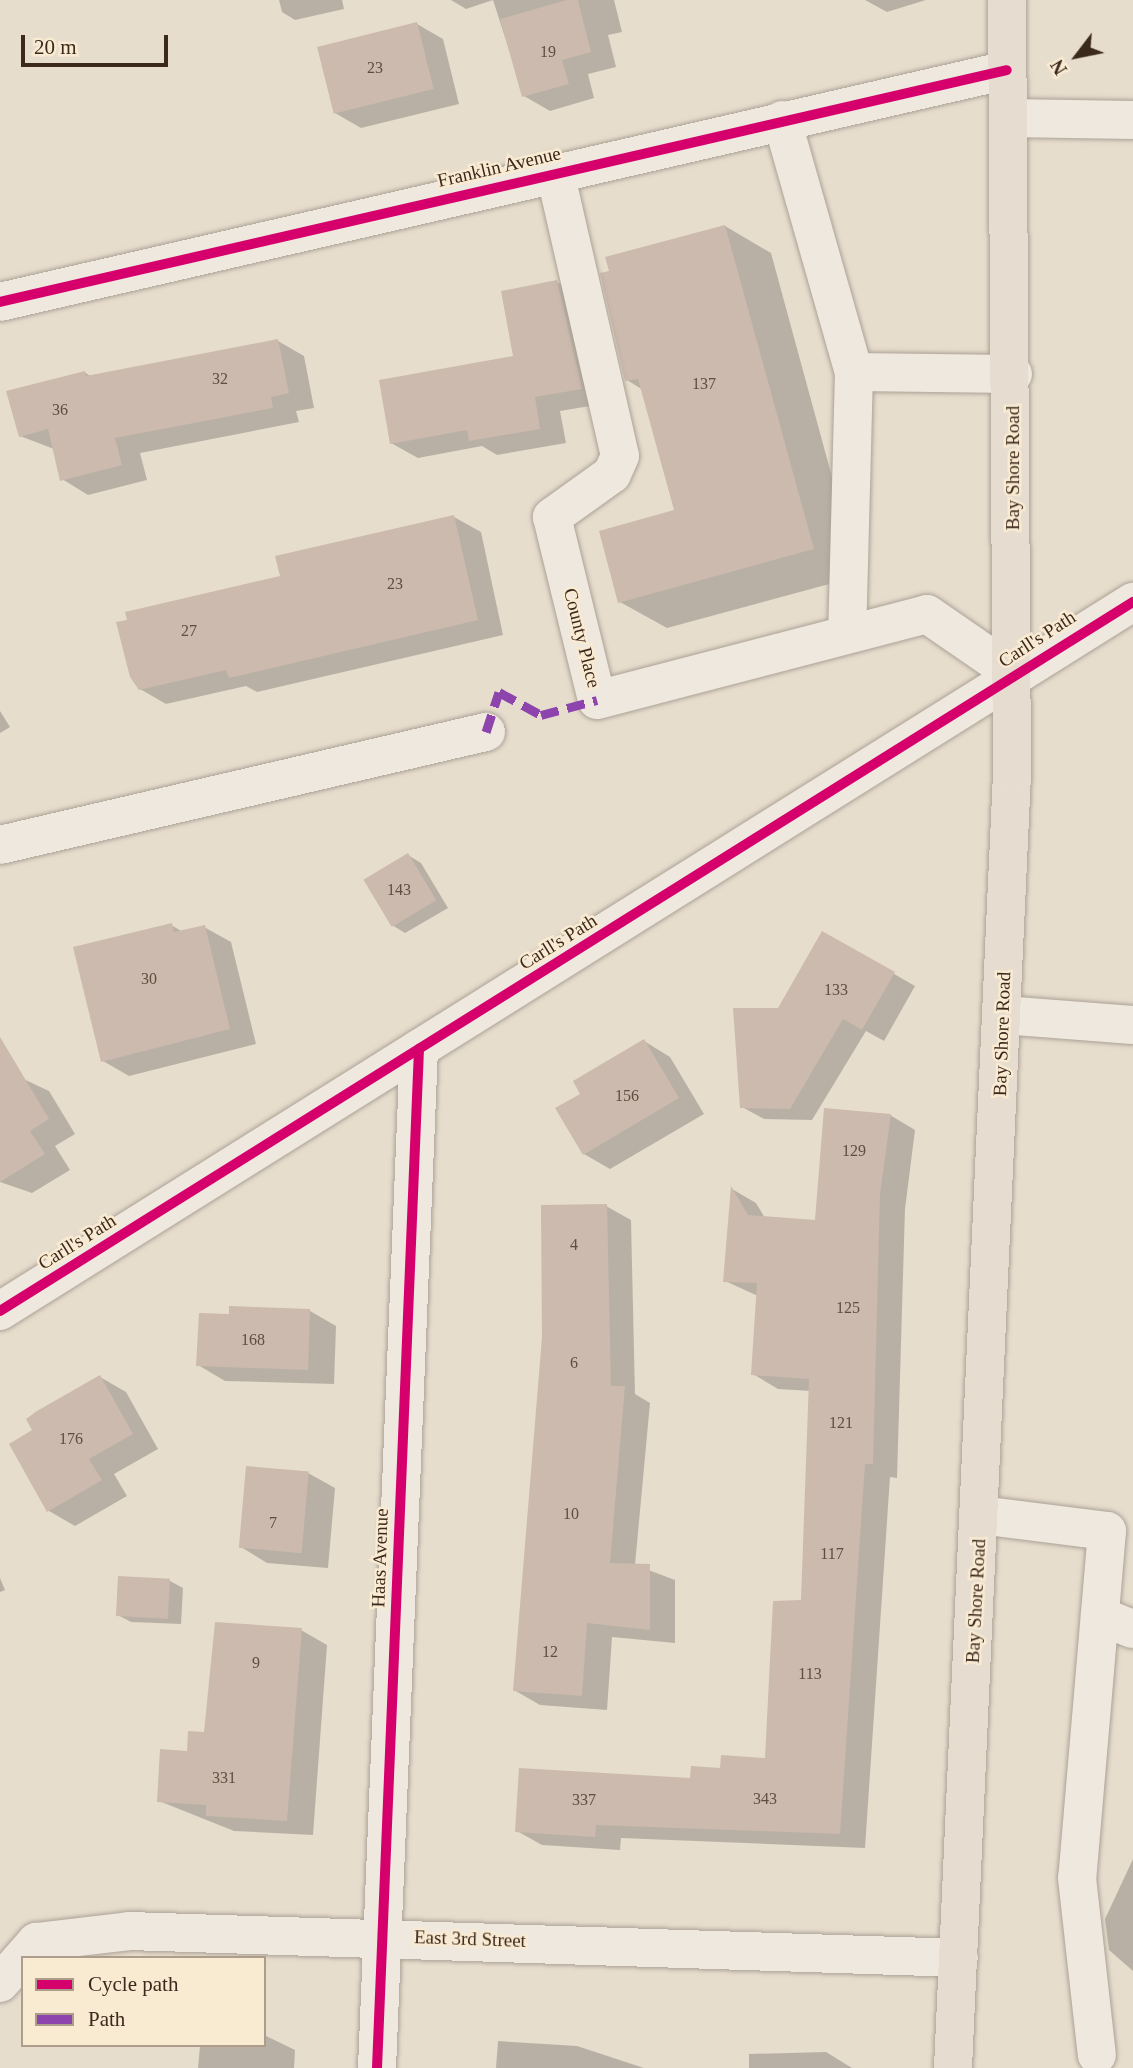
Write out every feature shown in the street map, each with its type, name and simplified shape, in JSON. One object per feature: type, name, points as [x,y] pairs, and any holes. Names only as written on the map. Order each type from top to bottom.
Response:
[{"type":"main road","name":"Bay Shore Road","points":[[953,2068],[1003,1015],[1014,674],[1013,374],[1007,0]]},
{"type":"street","name":"Franklin Avenue","points":[[0,302],[1007,70]]},
{"type":"street","points":[[1009,118],[1133,120]]},
{"type":"street","points":[[782,120],[854,372],[847,631]]},
{"type":"street","name":"County Place","points":[[555,172],[620,456],[612,474],[552,517],[597,700],[847,631],[927,614],[1014,674]]},
{"type":"street","points":[[854,372],[1013,374]]},
{"type":"street","name":"Carll's Path","points":[[0,1311],[1133,602]]},
{"type":"street","points":[[0,845],[486,732]]},
{"type":"street","points":[[1003,1015],[1133,1025]]},
{"type":"street","name":"Haas Avenue","points":[[377,2068],[419,1049]]},
{"type":"street","points":[[980,1514],[1107,1531],[1116,1622],[1077,1878],[1102,2064]]},
{"type":"street","name":"East 3rd Street","points":[[24,1956],[36,1942],[129,1931],[382,1936],[959,1958]]},
{"type":"street","name":"East 3rd Street","points":[[0,1983],[21,1959]]},
{"type":"building","points":[[567,0],[578,0],[591,52],[562,60],[569,84],[522,97],[500,19]]},
{"type":"building","points":[[417,22],[434,89],[334,114],[317,47]]},
{"type":"building","points":[[725,225],[814,549],[618,603],[599,531],[674,510],[638,379],[625,381],[600,273],[609,271],[605,257]]},
{"type":"building","points":[[557,280],[582,389],[535,397],[540,429],[469,441],[467,430],[390,444],[379,380],[513,356],[501,291]]},
{"type":"building","points":[[278,339],[289,393],[271,397],[273,408],[115,438],[122,465],[60,481],[48,429],[19,437],[6,391],[85,371],[86,376]]},
{"type":"building","points":[[454,515],[478,620],[229,678],[226,670],[139,690],[130,677],[116,622],[127,620],[125,612],[280,576],[275,556]]},
{"type":"building","points":[[408,853],[436,900],[392,927],[363,880]]},
{"type":"building","points":[[172,923],[174,932],[205,925],[230,1029],[101,1062],[73,947]]},
{"type":"building","points":[[822,931],[895,972],[862,1030],[843,1019],[790,1109],[740,1108],[733,1008],[778,1008]]},
{"type":"building","points":[[0,1037],[49,1119],[30,1131],[45,1154],[0,1182]]},
{"type":"building","points":[[644,1039],[679,1098],[583,1155],[555,1108],[580,1094],[573,1081]]},
{"type":"building","points":[[824,1108],[891,1114],[880,1194],[873,1464],[865,1464],[840,1834],[596,1825],[595,1837],[515,1832],[519,1768],[690,1778],[691,1766],[720,1768],[721,1755],[765,1758],[773,1601],[801,1600],[809,1379],[751,1375],[757,1283],[723,1282],[731,1186],[748,1215],[815,1220]]},
{"type":"building","points":[[607,1204],[611,1386],[625,1386],[610,1563],[650,1564],[650,1630],[587,1623],[582,1696],[513,1691],[542,1337],[541,1205]]},
{"type":"building","points":[[229,1306],[310,1309],[308,1370],[196,1366],[199,1313],[229,1314]]},
{"type":"building","points":[[100,1375],[133,1434],[89,1459],[102,1480],[47,1512],[9,1444],[32,1430],[26,1419]]},
{"type":"building","points":[[246,1466],[309,1471],[302,1553],[239,1548]]},
{"type":"building","points":[[118,1576],[170,1579],[168,1619],[116,1616]]},
{"type":"building","points":[[215,1622],[302,1628],[287,1821],[206,1816],[206,1805],[157,1802],[160,1749],[187,1751],[188,1731],[204,1732]]},
{"type":"marked path","points":[[486,732],[499,692],[541,715],[597,700]]},
{"type":"cycle path","points":[[0,302],[1007,70]]},
{"type":"cycle path","points":[[0,1311],[1133,602]]},
{"type":"cycle path","points":[[377,2068],[419,1049]]}]
